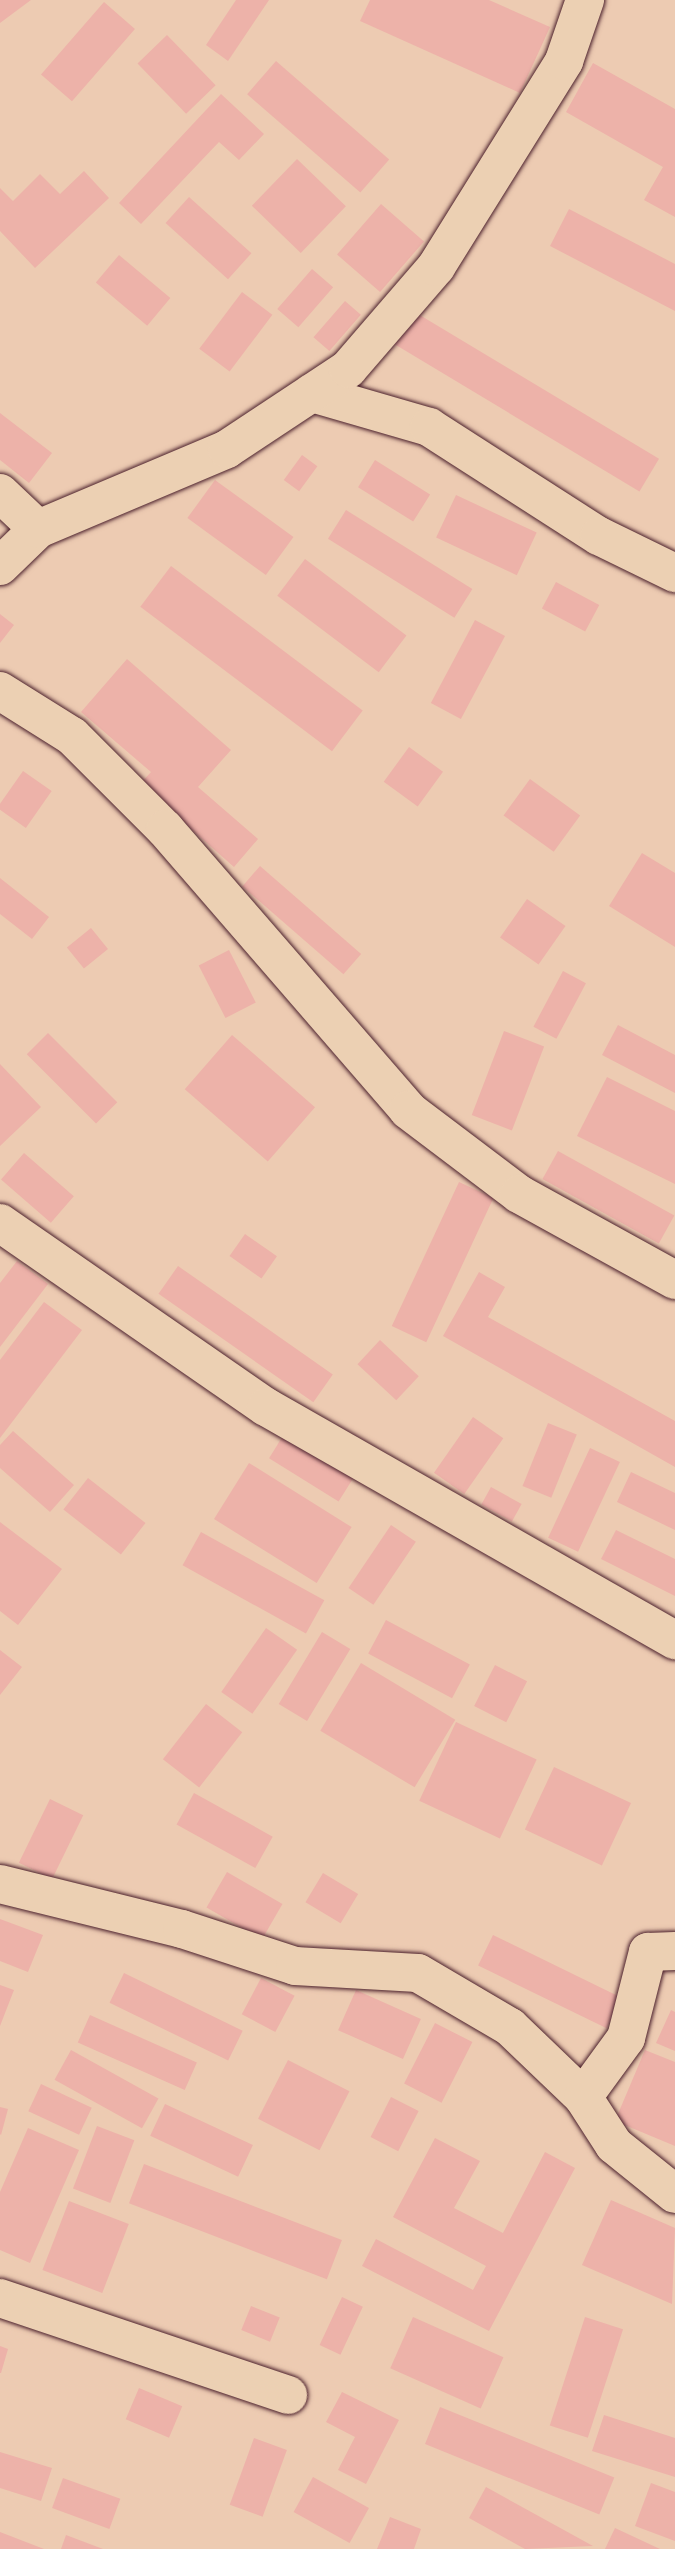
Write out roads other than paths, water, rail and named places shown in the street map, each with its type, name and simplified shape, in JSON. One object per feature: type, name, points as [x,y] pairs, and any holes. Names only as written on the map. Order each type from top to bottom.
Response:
[{"type":"street","points":[[0,566],[38,529],[226,449],[348,369],[436,267],[564,61],[585,0]]},
{"type":"street","points":[[312,393],[429,427],[599,536],[675,573]]},
{"type":"street","points":[[0,494],[38,529]]},
{"type":"street","points":[[0,691],[72,736],[165,829],[408,1110],[519,1194],[675,1280]]},
{"type":"street","points":[[0,1223],[266,1407],[675,1640]]},
{"type":"street","points":[[0,1884],[182,1930],[295,1966],[418,1973],[510,2026],[583,2097],[614,2145],[675,2194]]},
{"type":"street","points":[[583,2097],[626,2038],[648,1952],[675,1951]]},
{"type":"street","points":[[0,2298],[288,2395]]}]
